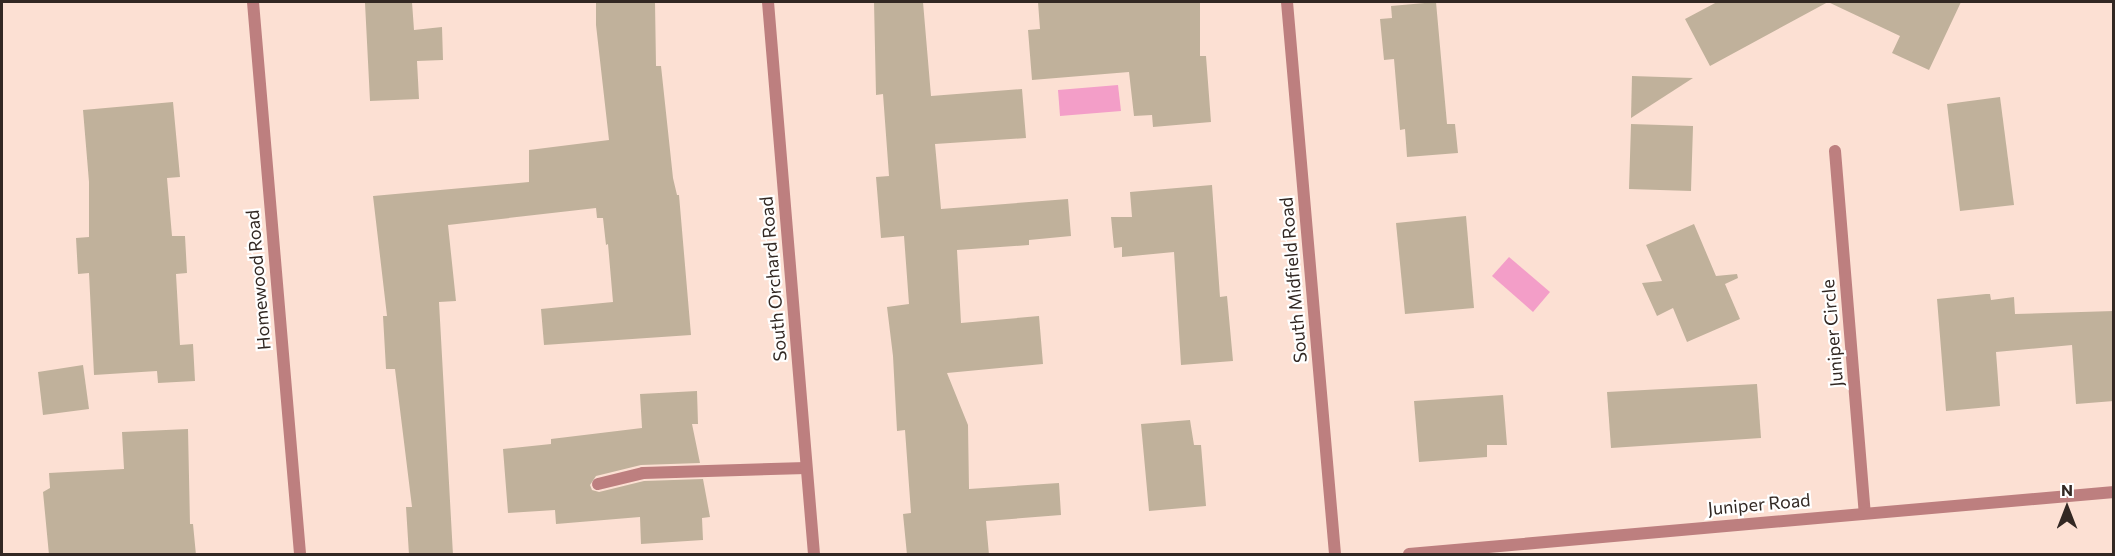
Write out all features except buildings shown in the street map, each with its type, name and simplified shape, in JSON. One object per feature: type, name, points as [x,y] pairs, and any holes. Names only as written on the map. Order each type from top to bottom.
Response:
[{"type":"street","name":"Homewood Road","points":[[253,2],[300,555]]},
{"type":"street","name":"South Orchard Road","points":[[768,2],[813,555]]},
{"type":"street","name":"South Midfield Road","points":[[1287,2],[1335,555]]},
{"type":"street","name":"Juniper Circle","points":[[1835,151],[1865,513]]},
{"type":"street","points":[[598,484],[643,473],[806,468]]},
{"type":"street","name":"Juniper Road","points":[[1409,555],[2114,492]]},
{"type":"shaded area","points":[[1118,85],[1121,111],[1060,116],[1058,90]]},
{"type":"shaded area","points":[[1509,257],[1550,292],[1533,312],[1492,276]]}]
